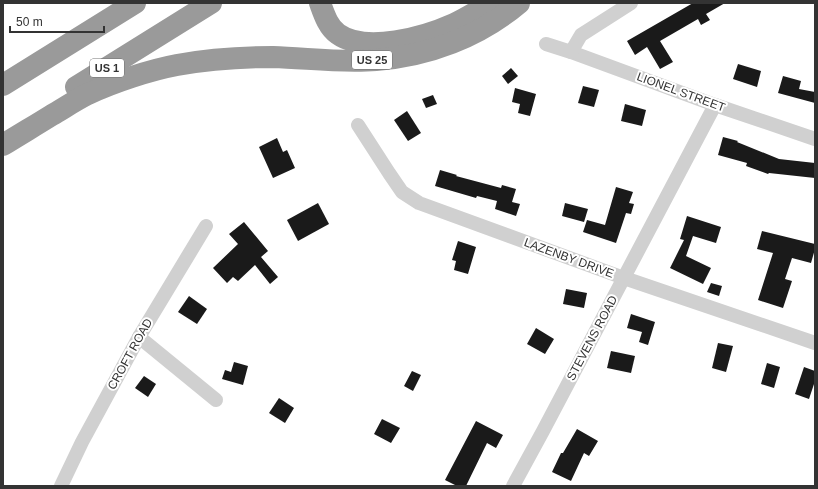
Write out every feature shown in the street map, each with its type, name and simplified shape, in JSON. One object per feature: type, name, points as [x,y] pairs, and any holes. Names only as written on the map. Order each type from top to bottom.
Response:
[{"type":"highway","points":[[3,85],[135,3]]},
{"type":"highway","name":"US 1","points":[[3,132],[211,3]]},
{"type":"highway","points":[[320,3],[328,22],[339,35],[349,40],[362,43],[379,44],[427,34],[454,24],[492,3]]},
{"type":"highway","name":"US 25","points":[[3,145],[88,94],[114,83],[146,73],[176,65],[224,59],[273,57],[375,60],[404,56],[432,50],[455,42],[480,30],[510,11],[519,3]]},
{"type":"street","points":[[571,52],[581,35],[631,3]]},
{"type":"street","name":"LIONEL STREET","points":[[546,44],[715,105],[815,139]]},
{"type":"street","name":"STEVENS ROAD","points":[[513,486],[715,105]]},
{"type":"street","name":"LAZENBY DRIVE","points":[[358,125],[402,192],[419,203],[624,278],[815,343]]},
{"type":"street","name":"CROFT ROAD","points":[[61,486],[82,442],[139,337],[206,226]]},
{"type":"street","points":[[139,337],[216,400]]},
{"type":"building","points":[[693,3],[725,3],[706,14],[710,20],[701,25],[698,19],[660,41],[673,62],[660,69],[647,47],[635,55],[627,41]]},
{"type":"building","points":[[738,64],[761,71],[757,87],[733,79]]},
{"type":"building","points":[[511,68],[518,76],[508,84],[502,76]]},
{"type":"building","points":[[783,76],[801,81],[799,89],[815,92],[815,103],[778,93]]},
{"type":"building","points":[[583,86],[599,90],[594,107],[578,103]]},
{"type":"building","points":[[515,88],[536,94],[530,116],[518,113],[520,104],[512,102]]},
{"type":"building","points":[[433,95],[437,104],[426,108],[422,99]]},
{"type":"building","points":[[625,104],[646,110],[642,126],[621,121]]},
{"type":"building","points":[[407,111],[421,133],[408,141],[394,120]]},
{"type":"building","points":[[723,137],[738,141],[737,142],[779,159],[815,163],[815,178],[768,174],[746,166],[747,163],[718,155]]},
{"type":"building","points":[[277,138],[283,152],[287,150],[295,168],[273,178],[259,147]]},
{"type":"building","points":[[440,170],[457,175],[456,176],[501,188],[502,185],[516,189],[512,202],[520,204],[516,216],[495,209],[497,201],[477,196],[476,198],[435,186]]},
{"type":"building","points":[[616,187],[633,192],[629,203],[634,204],[631,214],[626,213],[616,243],[583,232],[587,220],[605,225]]},
{"type":"building","points":[[318,203],[329,224],[298,241],[287,220]]},
{"type":"building","points":[[565,203],[588,209],[584,222],[562,216]]},
{"type":"building","points":[[687,216],[721,227],[716,243],[693,236],[686,256],[711,268],[703,284],[670,268],[684,240],[680,239]]},
{"type":"building","points":[[244,222],[268,251],[261,257],[278,277],[270,284],[255,265],[238,281],[233,277],[227,283],[213,268],[238,244],[229,234]]},
{"type":"building","points":[[762,231],[815,244],[811,263],[792,258],[785,279],[792,281],[783,308],[758,300],[773,253],[757,249]]},
{"type":"building","points":[[458,241],[476,247],[468,274],[454,270],[456,261],[452,260]]},
{"type":"building","points":[[711,283],[722,286],[719,296],[707,292]]},
{"type":"building","points":[[566,289],[587,293],[584,308],[563,304]]},
{"type":"building","points":[[189,296],[207,309],[197,324],[178,312]]},
{"type":"building","points":[[631,314],[655,322],[648,345],[639,342],[642,332],[627,328]]},
{"type":"building","points":[[536,328],[554,339],[545,354],[527,344]]},
{"type":"building","points":[[718,343],[733,346],[726,372],[712,368]]},
{"type":"building","points":[[611,351],[635,356],[631,373],[607,368]]},
{"type":"building","points":[[234,362],[248,366],[243,385],[222,379],[225,370],[231,372]]},
{"type":"building","points":[[767,363],[780,367],[774,388],[761,384]]},
{"type":"building","points":[[804,367],[815,371],[815,381],[809,399],[795,394]]},
{"type":"building","points":[[412,371],[421,375],[413,391],[404,386]]},
{"type":"building","points":[[144,376],[156,384],[148,397],[135,388]]},
{"type":"building","points":[[279,398],[294,408],[285,423],[269,413]]},
{"type":"building","points":[[382,419],[400,428],[391,443],[374,434]]},
{"type":"building","points":[[476,421],[503,435],[496,448],[487,443],[466,486],[457,486],[445,480]]},
{"type":"building","points":[[577,429],[598,441],[589,456],[584,453],[571,481],[552,472],[561,453],[563,453]]}]
